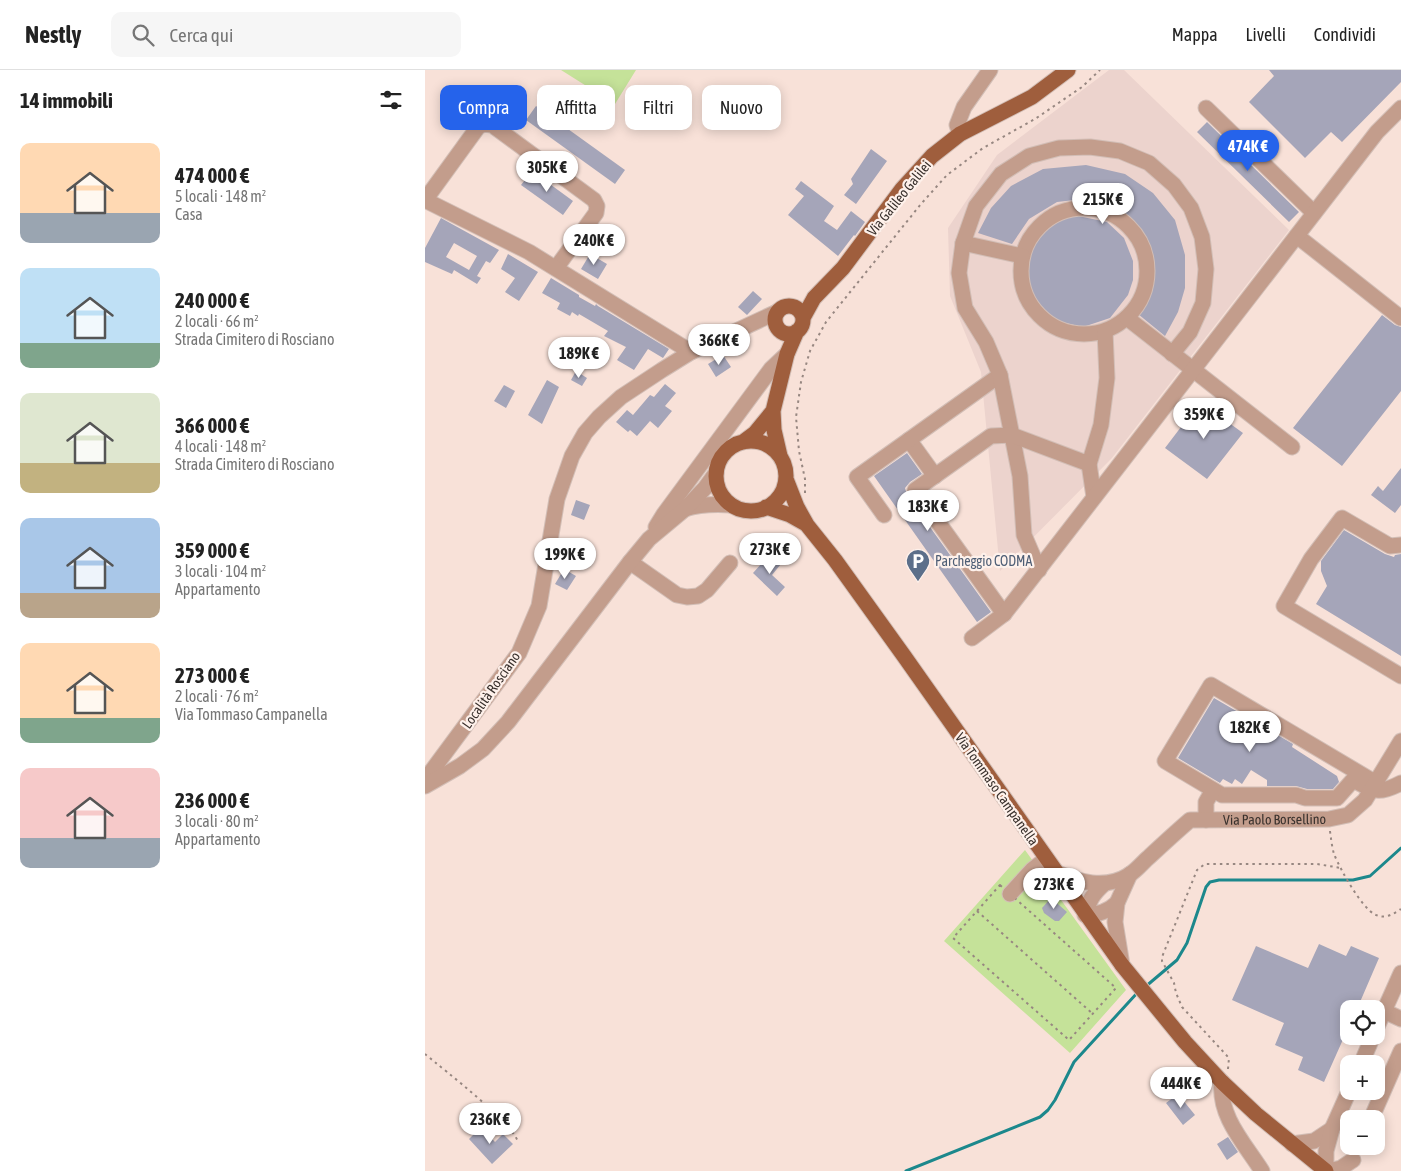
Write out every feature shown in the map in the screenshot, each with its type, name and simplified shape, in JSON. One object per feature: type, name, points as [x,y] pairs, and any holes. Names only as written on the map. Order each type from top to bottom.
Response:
[{"type":"main road","name":"Via Galileo Galilei","points":[[788,321],[843,268],[902,189],[932,156],[960,134],[1032,97],[1068,70]]},
{"type":"main road","points":[[773,411],[755,433],[725,454],[717,466],[718,488],[731,505],[738,508],[752,511],[766,507],[777,499],[785,486],[784,464],[774,430],[773,411],[787,354],[788,321]]},
{"type":"main road","points":[[743,442],[750,441],[764,444],[781,458]]},
{"type":"main road","name":"Via Tommaso Campanella","points":[[786,479],[797,507],[807,524],[898,648],[1122,965],[1185,1042],[1225,1076],[1292,1144],[1327,1171]]},
{"type":"main road","name":"Via Tommaso Campanella","points":[[766,507],[790,514],[807,524]]},
{"type":"street","points":[[960,134],[957,126],[964,107],[990,70]]},
{"type":"street","points":[[1206,108],[1314,213]]},
{"type":"street","points":[[972,638],[1004,614],[1194,371],[1377,132],[1401,108]]},
{"type":"street","points":[[556,268],[596,213],[597,206],[594,200],[492,125],[484,124],[478,128],[425,200],[506,239],[691,352]]},
{"type":"street","points":[[1039,570],[1024,535],[1021,492],[1000,375],[986,342],[965,308],[959,273],[963,243],[976,206],[1001,174],[1029,156],[1059,148],[1090,147],[1120,151],[1149,163],[1175,185],[1191,208],[1202,237],[1206,269],[1203,303],[1190,332],[1173,354]]},
{"type":"street","points":[[1093,207],[1121,218],[1140,240],[1148,268],[1143,295],[1127,318],[1105,331],[1082,335],[1057,329],[1033,311],[1021,286],[1022,256],[1034,230],[1062,211],[1093,207]]},
{"type":"street","points":[[1297,236],[1401,318]]},
{"type":"street","points":[[963,243],[1022,256]]},
{"type":"street","points":[[1127,318],[1292,447]]},
{"type":"street","name":"Località Rosciano","points":[[425,780],[519,653],[539,606],[557,499],[573,456],[585,433],[621,397],[691,352],[756,322],[788,321]]},
{"type":"street","points":[[1094,497],[1089,464],[1101,425],[1107,378],[1105,331]]},
{"type":"street","points":[[649,539],[663,514],[771,369],[787,354]]},
{"type":"street","points":[[883,515],[857,477],[1000,375]]},
{"type":"street","points":[[1004,614],[915,490],[991,436],[1012,435],[1089,464]]},
{"type":"street","points":[[909,440],[935,476]]},
{"type":"street","name":"Località Rosciano","points":[[425,786],[460,766],[483,748],[508,722],[649,539],[685,509],[716,473]]},
{"type":"street","name":"Località Rosciano","points":[[685,509],[716,504],[731,505]]},
{"type":"street","points":[[1401,545],[1390,546],[1342,518],[1311,559],[1284,606],[1401,676]]},
{"type":"street","points":[[630,562],[677,595],[687,597],[698,596],[707,590],[730,563]]},
{"type":"street","points":[[1374,786],[1211,685],[1165,761],[1222,795],[1296,795],[1305,798],[1337,798],[1353,780],[1386,791],[1401,783]]},
{"type":"street","name":"Via Paolo Borsellino","points":[[1051,866],[1072,879],[1104,884],[1117,881],[1130,874],[1190,820],[1329,819],[1348,815],[1365,800],[1401,741]]},
{"type":"street","points":[[1206,820],[1206,802],[1213,790]]},
{"type":"street","points":[[1010,894],[1032,870],[1051,866]]},
{"type":"street","name":"Via Paolo Borsellino","points":[[1122,965],[1115,922],[1117,902],[1130,874]]},
{"type":"street","points":[[1104,884],[1094,893],[1085,915],[1097,914],[1108,910],[1117,902]]},
{"type":"street","points":[[1385,1009],[1401,973]]},
{"type":"street","points":[[1385,1011],[1401,1019]]},
{"type":"street","points":[[1375,1110],[1401,1051]]},
{"type":"street","points":[[1225,1076],[1221,1093],[1222,1104],[1228,1118],[1262,1171]]},
{"type":"street","points":[[1345,1100],[1332,1129],[1326,1150],[1327,1171],[1341,1168],[1354,1159]]},
{"type":"street","points":[[1292,1144],[1314,1140],[1332,1129]]},
{"type":"path","points":[[803,500],[805,479],[799,451],[796,417],[801,382],[810,351],[826,322],[921,204],[947,175],[983,148],[1035,119],[1082,87],[1100,70]]},
{"type":"path","points":[[1329,819],[1334,853],[1341,868],[1368,909],[1382,916],[1391,916],[1401,909]]},
{"type":"path","points":[[1225,1076],[1229,1058],[1178,1000],[1172,977],[1162,961],[1197,870],[1205,864],[1317,864],[1341,868]]},
{"type":"path","points":[[1000,885],[1116,988],[1069,1040],[953,938],[977,911],[1000,885]]},
{"type":"path","points":[[977,911],[1093,1014]]},
{"type":"path","points":[[425,1054],[489,1108],[517,1137],[518,1142]]},
{"type":"shaded area","points":[[1109,70],[1124,70],[1289,230],[1112,458],[1000,571],[981,372],[950,296],[948,228],[997,155]]},
{"type":"green space","points":[[561,70],[636,70],[615,104],[615,85],[585,85]]},
{"type":"green space","points":[[1025,850],[1126,990],[1070,1053],[944,941]]},
{"type":"building","points":[[1269,70],[1401,70],[1401,82],[1342,142],[1331,132],[1305,158],[1249,102],[1274,76]]},
{"type":"building","points":[[537,107],[537,128],[527,121]]},
{"type":"building","points":[[1207,122],[1299,212],[1289,222],[1197,132]]},
{"type":"building","points":[[540,130],[569,130],[625,170],[615,184]]},
{"type":"building","points":[[871,149],[887,161],[856,204],[844,195],[853,184],[851,179]]},
{"type":"building","points":[[1086,165],[1125,174],[1153,193],[1175,220],[1185,255],[1185,288],[1178,312],[1165,336],[1138,314],[1148,293],[1153,264],[1145,240],[1134,224],[1117,209],[1093,198],[1057,202],[1029,219],[1012,244],[978,233],[991,208],[1011,186],[1043,169]]},
{"type":"building","points":[[532,171],[573,201],[563,215],[521,185]]},
{"type":"building","points":[[801,181],[834,206],[824,221],[837,230],[851,211],[865,222],[838,256],[788,215],[804,196],[795,189]]},
{"type":"building","points":[[1078,216],[1107,222],[1124,238],[1133,261],[1133,280],[1128,295],[1110,318],[1083,327],[1057,321],[1038,307],[1026,282],[1027,264],[1031,258],[1030,251],[1037,236],[1048,226],[1062,218]]},
{"type":"building","points":[[441,218],[499,250],[490,263],[486,261],[477,276],[481,278],[477,284],[454,270],[452,274],[425,262],[425,248]],"holes":[[[454,243],[477,256],[469,270],[446,257]]]},
{"type":"building","points":[[508,254],[538,272],[519,301],[505,292],[515,278],[501,269]]},
{"type":"building","points":[[590,254],[607,264],[598,279],[581,269]]},
{"type":"building","points":[[551,278],[579,295],[579,297],[595,306],[596,304],[669,349],[663,358],[648,349],[634,370],[617,360],[626,347],[604,336],[608,331],[579,314],[578,316],[572,312],[570,316],[557,309],[560,303],[542,293]]},
{"type":"building","points":[[753,291],[762,299],[747,315],[738,307]]},
{"type":"building","points":[[1382,315],[1395,325],[1401,327],[1401,391],[1342,466],[1293,428]]},
{"type":"building","points":[[723,355],[731,367],[716,377],[708,364]]},
{"type":"building","points":[[576,371],[587,378],[582,386],[571,380]]},
{"type":"building","points":[[547,380],[559,387],[542,424],[528,415]]},
{"type":"building","points":[[665,384],[676,393],[665,406],[672,411],[658,428],[650,421],[637,436],[630,430],[628,432],[616,422],[627,410],[633,415],[650,395],[654,397]]},
{"type":"building","points":[[504,385],[515,391],[506,408],[494,401]]},
{"type":"building","points":[[1200,402],[1243,433],[1207,479],[1165,448]]},
{"type":"building","points":[[907,453],[922,474],[905,488],[907,495],[991,612],[977,622],[874,476]]},
{"type":"building","points":[[1401,468],[1401,505],[1395,513],[1371,495],[1378,486],[1383,491]]},
{"type":"building","points":[[576,500],[590,505],[584,520],[571,515]]},
{"type":"building","points":[[1344,530],[1385,554],[1394,557],[1401,554],[1401,656],[1316,604],[1327,586],[1321,571],[1321,561]]},
{"type":"building","points":[[770,554],[781,564],[772,575],[785,587],[777,596],[753,573]]},
{"type":"building","points":[[564,569],[576,576],[567,590],[555,584]]},
{"type":"building","points":[[1214,698],[1293,744],[1292,747],[1337,776],[1339,782],[1333,789],[1267,786],[1267,780],[1251,770],[1242,784],[1235,779],[1232,784],[1223,779],[1220,783],[1178,758]]},
{"type":"building","points":[[1051,898],[1067,912],[1059,921],[1055,921],[1044,913],[1042,908]]},
{"type":"building","points":[[1319,944],[1346,956],[1351,946],[1379,958],[1361,1000],[1340,1000],[1341,1045],[1324,1082],[1298,1070],[1303,1057],[1275,1045],[1284,1023],[1232,1000],[1256,946],[1308,968]]},
{"type":"building","points":[[1178,1094],[1195,1115],[1183,1125],[1166,1103]]},
{"type":"building","points":[[481,1127],[495,1142],[503,1134],[513,1144],[492,1164],[469,1139]]},
{"type":"building","points":[[1228,1137],[1238,1152],[1227,1160],[1217,1144]]},
{"type":"waterway","points":[[1145,987],[1177,960],[1187,943],[1206,887],[1210,882],[1219,880],[1353,880],[1370,876],[1401,848]]},
{"type":"waterway","points":[[906,1171],[1040,1117],[1055,1100],[1074,1062],[1138,992]]},
{"type":"place","name":"Parcheggio CODMA","points":[[918,582]]}]
